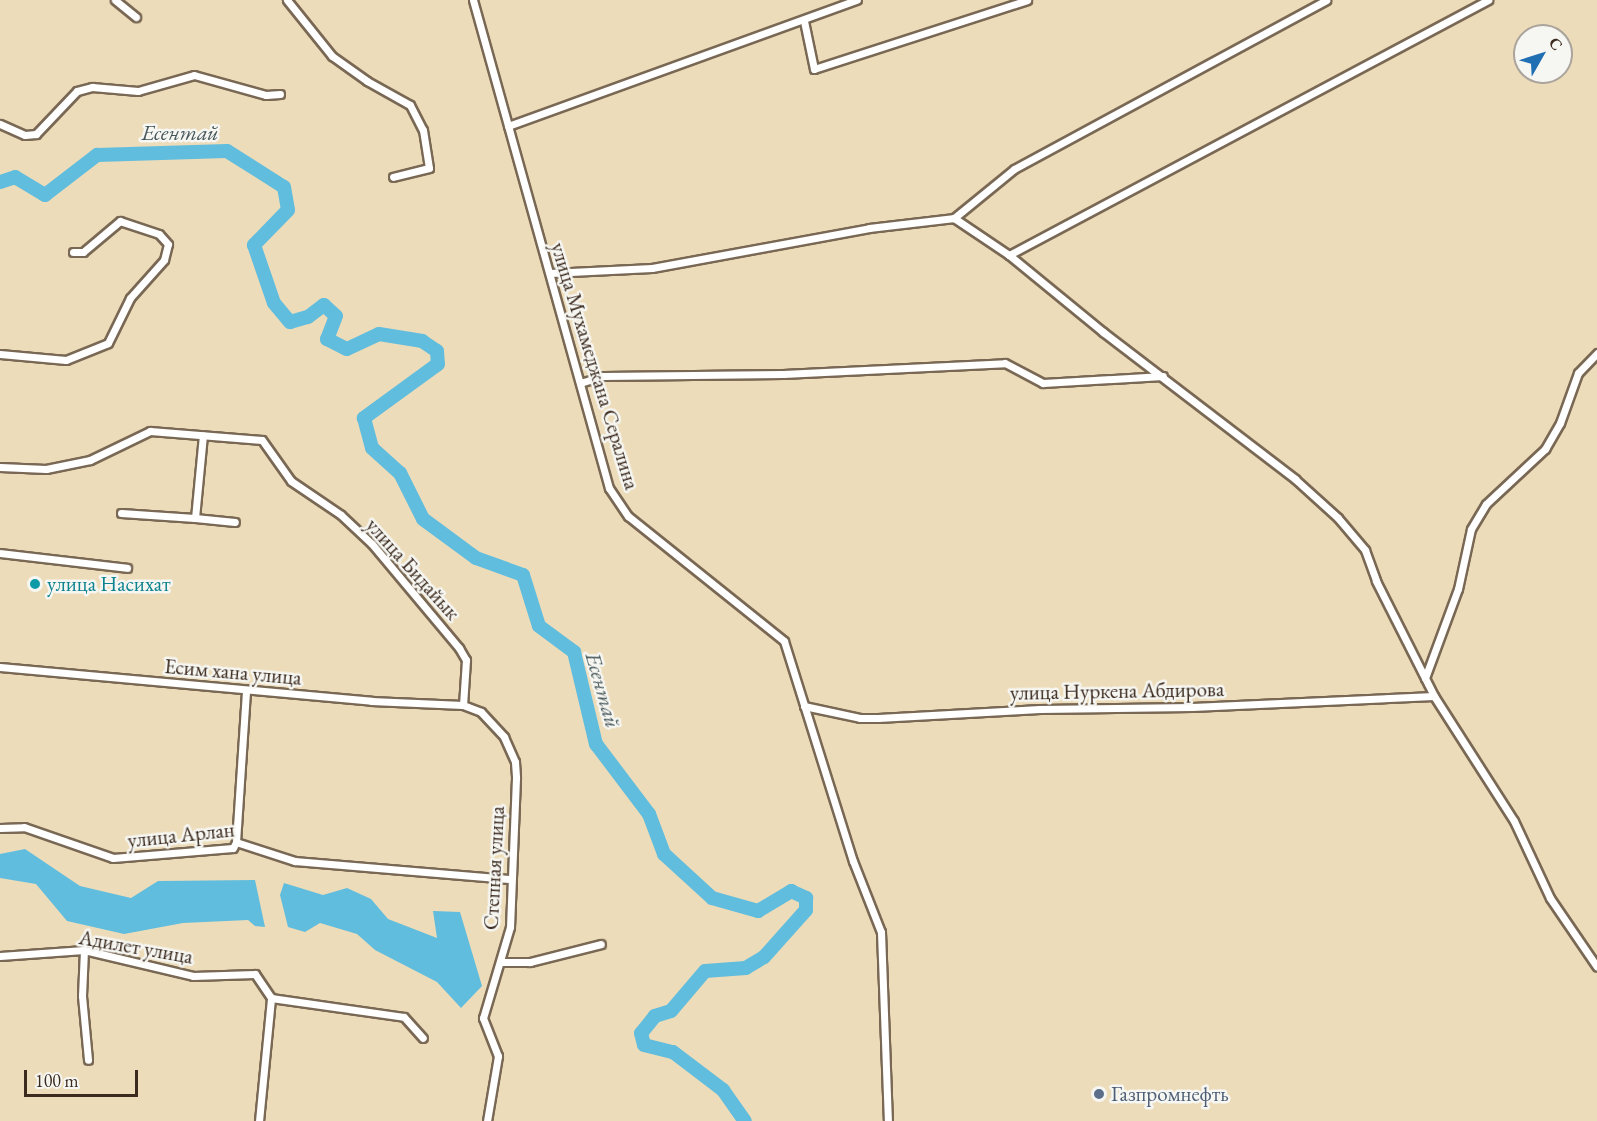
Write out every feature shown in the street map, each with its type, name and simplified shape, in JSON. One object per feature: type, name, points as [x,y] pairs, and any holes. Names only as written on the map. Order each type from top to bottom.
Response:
[{"type":"street","points":[[115,0],[136,17]]},
{"type":"street","points":[[287,0],[332,56],[367,81],[410,105],[423,130],[429,168],[393,177]]},
{"type":"street","name":"улица Мухамеджана Сералина","points":[[473,0],[609,488],[620,507],[778,633],[804,706],[853,861],[881,932],[888,1121]]},
{"type":"street","points":[[508,126],[857,0]]},
{"type":"street","points":[[804,21],[814,69],[1027,0]]},
{"type":"street","points":[[550,273],[652,268],[858,230],[954,218],[1014,169],[1326,0]]},
{"type":"street","points":[[1009,255],[1488,0]]},
{"type":"street","points":[[0,124],[25,135],[36,134],[77,91],[92,87],[138,91],[194,75],[266,95],[279,94]]},
{"type":"street","points":[[954,218],[1009,255],[1295,479],[1338,518],[1365,550],[1376,581],[1434,696],[1514,821],[1550,898],[1597,967]]},
{"type":"street","points":[[0,354],[66,360],[108,343],[117,330],[130,298],[164,260],[168,244],[159,234],[120,220],[84,252],[73,252]]},
{"type":"street","points":[[1425,678],[1458,589],[1471,529],[1486,504],[1545,449],[1560,423],[1578,373],[1597,353]]},
{"type":"street","points":[[580,384],[603,376],[783,374],[1005,363],[1043,383],[1163,376]]},
{"type":"street","points":[[0,467],[46,468],[90,460],[150,431],[203,435],[195,518]]},
{"type":"street","name":"улица Бидайык","points":[[203,435],[262,440],[291,481],[341,515],[372,544],[459,648],[466,660],[463,705]]},
{"type":"street","points":[[121,513],[235,522]]},
{"type":"street","points":[[0,553],[127,568]]},
{"type":"street","name":"Есим хана улица","points":[[0,667],[246,690],[463,705]]},
{"type":"street","points":[[236,843],[246,690]]},
{"type":"street","name":"улица Нуркена Абдирова","points":[[804,706],[869,718],[1434,696]]},
{"type":"street","name":"Степная улица","points":[[463,705],[481,712],[493,723],[515,762],[510,927],[483,1018],[498,1056],[487,1121]]},
{"type":"street","name":"улица Арлан","points":[[0,828],[24,827],[113,858],[232,848],[236,843],[295,861],[511,879]]},
{"type":"street","points":[[501,962],[530,962],[602,944]]},
{"type":"street","points":[[84,950],[82,996],[88,1060]]},
{"type":"street","name":"Адилет улица","points":[[0,956],[84,950],[193,976],[255,974],[271,998]]},
{"type":"street","points":[[260,1121],[271,998],[404,1017],[423,1038]]},
{"type":"water","points":[[25,849],[80,886],[131,898],[158,881],[255,880],[265,927],[255,926],[248,920],[183,923],[124,934],[67,921],[36,884],[0,878],[0,854]]},
{"type":"water","points":[[284,883],[323,895],[347,888],[371,899],[388,919],[437,938],[433,911],[460,912],[482,986],[461,1008],[437,982],[375,950],[357,934],[320,923],[305,932],[288,927],[280,895]]},
{"type":"waterway","name":"Есентай","points":[[0,182],[15,177],[45,195],[97,155],[227,151],[284,187],[288,210],[254,245],[274,303],[290,322],[308,317],[324,305],[336,316],[327,339],[347,349],[379,334],[422,341],[437,351],[438,364],[364,418],[372,448],[400,473],[423,519],[476,558],[523,575],[539,626],[574,652],[596,744],[649,814],[664,854],[712,898],[758,911],[791,891],[806,898],[806,910],[764,957],[746,968],[705,971],[671,1011],[655,1016],[641,1033],[644,1045],[673,1052],[723,1090],[745,1121]]},
{"type":"place","name":"улица Насихат","points":[[35,584]]},
{"type":"place","name":"Газпромнефть","points":[[1099,1094]]}]
